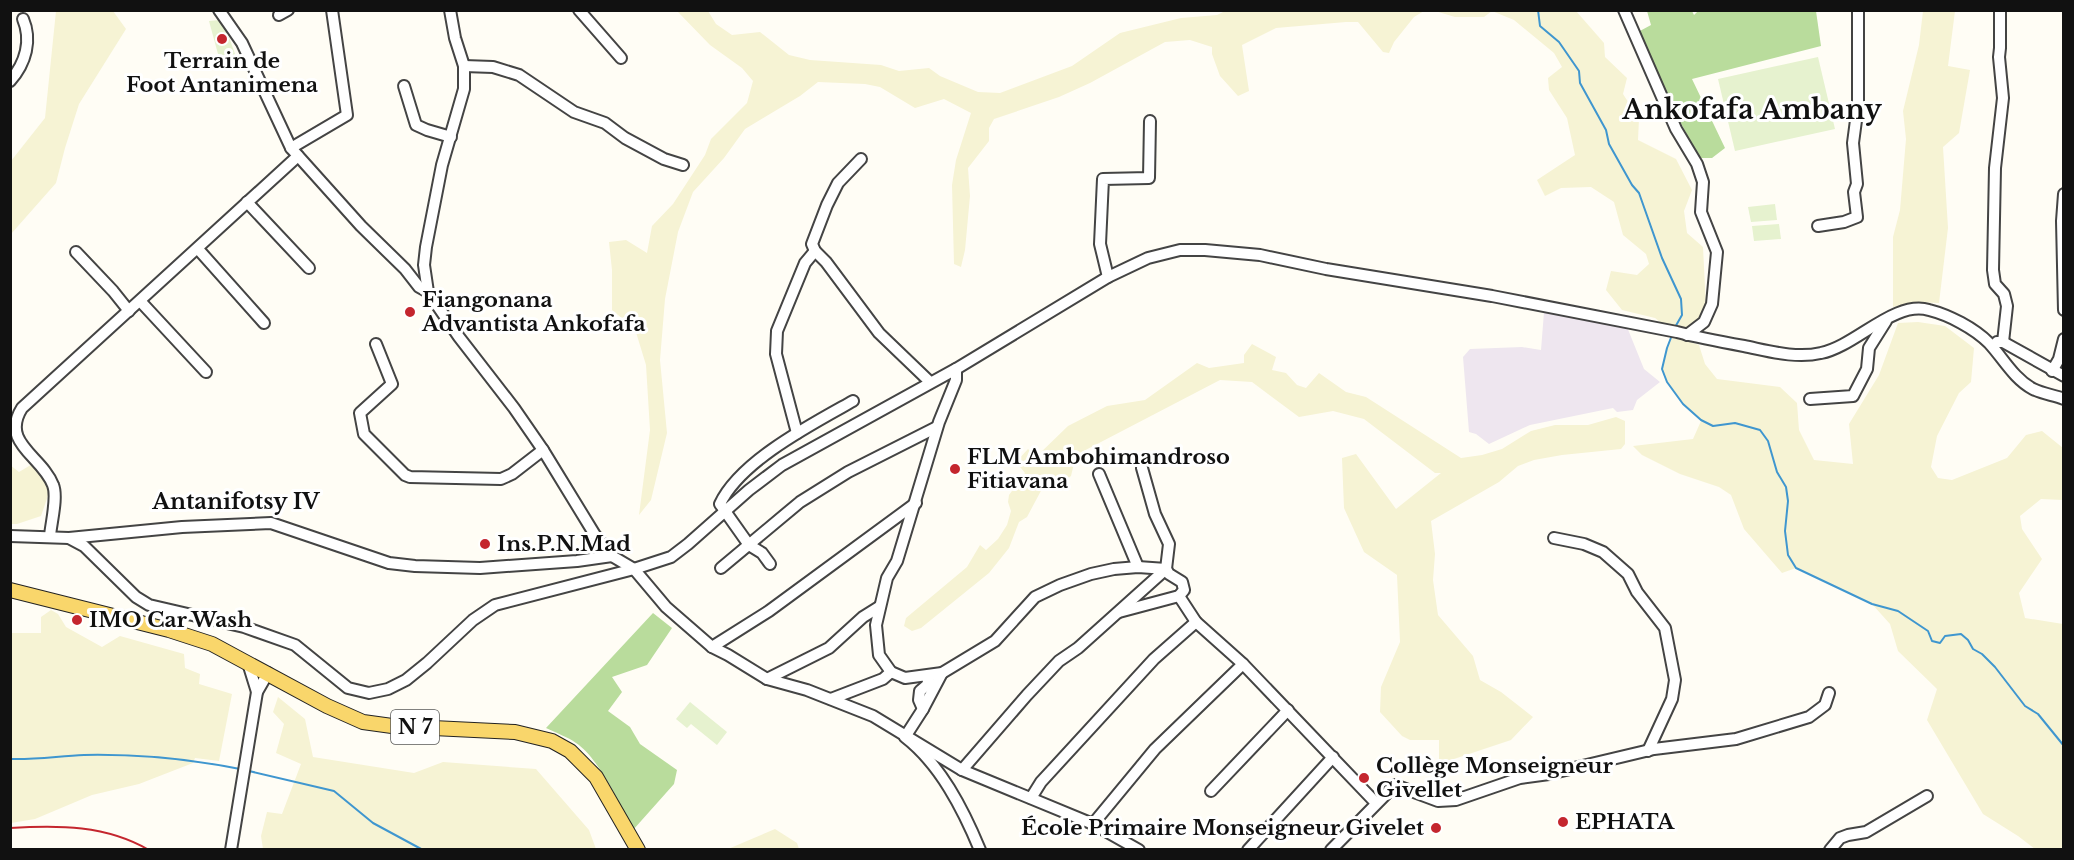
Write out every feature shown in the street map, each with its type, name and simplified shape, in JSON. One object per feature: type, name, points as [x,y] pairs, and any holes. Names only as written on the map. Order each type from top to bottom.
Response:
[{"type":"main road","name":"N 7","points":[[10,590],[212,644],[327,706],[363,722],[392,726],[515,732],[552,741],[570,752],[596,777],[638,849]]},
{"type":"street","points":[[219,10],[242,43],[295,152],[361,226],[405,269],[419,287],[428,292]]},
{"type":"street","points":[[50,536],[54,488],[49,477],[18,442],[11,427],[14,418],[22,408],[198,249],[295,152],[347,115],[332,10]]},
{"type":"street","points":[[450,10],[455,38],[464,66],[464,89],[442,165],[426,247],[424,265],[428,292],[435,306],[514,408],[543,450],[595,535],[612,556],[634,569],[666,607],[712,647],[728,654],[767,679],[831,699],[873,716],[962,770],[1093,824],[1139,849]]},
{"type":"street","points":[[579,10],[621,58]]},
{"type":"street","points":[[1624,10],[1676,129],[1697,164],[1703,182],[1701,212],[1717,252],[1712,304],[1704,321],[1677,332]]},
{"type":"street","points":[[1818,226],[1844,222],[1857,217],[1853,143],[1858,105],[1858,10]]},
{"type":"street","points":[[2000,10],[2001,48],[1999,57],[2003,98],[1995,168],[1993,270],[1995,284],[2004,294],[2007,306],[2003,342]]},
{"type":"street","points":[[10,81],[28,48],[27,30],[23,19]]},
{"type":"street","points":[[464,66],[493,67],[519,75],[574,112],[605,123],[625,138],[664,159],[683,165]]},
{"type":"street","points":[[404,86],[416,125],[451,137]]},
{"type":"street","points":[[1108,277],[1100,244],[1102,179],[1149,178],[1150,121]]},
{"type":"street","points":[[861,159],[838,183],[816,231],[812,244],[814,251],[826,262],[879,333],[930,382]]},
{"type":"street","points":[[2064,194],[2062,221],[2064,310]]},
{"type":"street","points":[[247,202],[309,268]]},
{"type":"street","points":[[198,249],[264,323]]},
{"type":"street","points":[[69,538],[84,546],[136,597],[150,605],[244,627],[295,645],[348,688],[369,693],[388,689],[406,680],[473,620],[495,605],[634,569],[671,556],[782,465],[956,369],[1108,277],[1148,258],[1180,250],[1260,255],[1326,269],[1492,296],[1788,354],[1822,353],[1846,345],[1887,318],[1909,310],[1926,309],[1951,318],[1988,342],[2014,373],[2033,389],[2064,399]]},
{"type":"street","points":[[797,433],[776,346],[777,331],[805,263],[814,251]]},
{"type":"street","points":[[76,252],[129,311]]},
{"type":"street","points":[[141,302],[206,372]]},
{"type":"street","points":[[1810,399],[1852,396],[1867,369],[1869,348],[1887,318]]},
{"type":"street","points":[[2052,370],[2059,359],[2064,339]]},
{"type":"street","points":[[1988,342],[2003,342],[2064,376]]},
{"type":"street","points":[[376,344],[392,384],[360,412],[364,434],[405,475],[501,479],[512,474],[543,450]]},
{"type":"street","points":[[956,369],[956,380],[938,428],[897,561],[887,578],[879,607],[876,625],[879,655],[891,672],[905,678],[942,673],[995,641],[1035,597],[1060,585],[1091,574],[1138,567],[1166,569]]},
{"type":"street","points":[[771,564],[762,553],[750,545],[720,504],[726,492],[742,473],[797,433],[853,401]]},
{"type":"street","points":[[721,568],[800,502],[862,465],[938,428]]},
{"type":"street","points":[[1119,612],[1179,596],[1184,590],[1182,582],[1169,574],[1166,569],[1169,544],[1155,514],[1142,468]]},
{"type":"street","points":[[1099,474],[1138,567]]},
{"type":"street","points":[[712,647],[769,611],[916,503]]},
{"type":"street","points":[[10,536],[69,538],[182,527],[271,523],[389,562],[415,566],[480,568],[578,561],[612,556]]},
{"type":"street","points":[[1554,538],[1584,544],[1610,558],[1628,573],[1637,592],[1665,628],[1675,680],[1672,699],[1648,751]]},
{"type":"street","points":[[962,770],[1059,661],[1078,648],[1166,569]]},
{"type":"street","points":[[1179,596],[1197,622],[1243,664],[1376,803]]},
{"type":"street","points":[[767,679],[829,648],[863,617],[879,607]]},
{"type":"street","points":[[1031,798],[1041,782],[1154,659],[1197,622]]},
{"type":"street","points":[[248,663],[257,693]]},
{"type":"street","points":[[1093,824],[1155,749],[1243,664]]},
{"type":"street","points":[[831,699],[883,679],[891,672]]},
{"type":"street","points":[[231,849],[257,693],[268,673]]},
{"type":"street","points":[[905,736],[923,709],[942,673]]},
{"type":"street","points":[[923,709],[919,700],[920,691],[927,685],[928,678],[924,676]]},
{"type":"street","points":[[1332,849],[1395,785],[1438,801],[1456,800],[1520,778],[1550,774],[1648,751],[1736,739],[1809,717],[1825,705],[1829,693]]},
{"type":"street","points":[[1211,791],[1288,710]]},
{"type":"street","points":[[905,736],[929,759],[962,808],[980,849]]},
{"type":"street","points":[[1248,849],[1333,757]]},
{"type":"street","points":[[1830,849],[1840,838],[1866,832],[1927,796]]},
{"type":"shaded area","points":[[1227,10],[1424,11],[1414,17],[1394,42],[1389,53],[1383,52],[1358,22],[1276,28],[1242,45],[1249,91],[1238,96],[1220,76],[1212,54],[1212,47],[1190,40],[1165,42],[1090,83],[1059,97],[994,119],[989,128],[989,141],[968,168],[970,196],[965,250],[961,267],[954,264],[952,185],[956,160],[971,113],[944,99],[915,108],[880,87],[818,82],[800,96],[745,129],[724,158],[693,192],[678,232],[665,299],[660,360],[667,433],[651,500],[639,515],[650,430],[646,365],[635,329],[612,310],[609,242],[626,240],[647,253],[652,226],[673,204],[705,155],[711,139],[747,103],[753,81],[742,68],[710,45],[677,11],[708,11],[716,24],[732,35],[760,32],[789,55],[810,60],[881,65],[899,71],[929,68],[940,76],[978,92],[1000,93],[1072,66],[1120,33],[1181,18],[1217,15]]},
{"type":"shaded area","points":[[56,11],[113,11],[126,29],[79,104],[56,183],[11,234],[11,161],[45,118]]},
{"type":"shaded area","points":[[1435,11],[1492,11],[1484,17],[1455,17]]},
{"type":"shaded area","points":[[1492,11],[1576,11],[1604,43],[1605,57],[1627,78],[1623,94],[1639,119],[1638,140],[1676,159],[1692,190],[1684,211],[1687,233],[1703,247],[1706,307],[1692,327],[1674,330],[1655,318],[1622,310],[1606,290],[1611,271],[1637,275],[1649,264],[1646,254],[1623,235],[1614,202],[1591,187],[1561,188],[1545,196],[1537,180],[1575,155],[1567,118],[1549,90],[1548,78],[1562,67],[1554,53],[1514,20]]},
{"type":"shaded area","points":[[1923,11],[1955,11],[1948,66],[1970,70],[1959,133],[1943,147],[1948,228],[1939,303],[1916,302],[1893,307],[1893,237],[1900,210],[1906,139],[1903,111],[1919,45]]},
{"type":"shaded area","points":[[1544,312],[1627,327],[1644,369],[1660,382],[1637,400],[1633,410],[1617,412],[1613,408],[1530,425],[1489,444],[1476,434],[1469,432],[1463,357],[1470,349],[1522,347],[1541,350]]},
{"type":"shaded area","points":[[1918,322],[1945,326],[1974,348],[1971,382],[1959,393],[1937,436],[1931,467],[1938,478],[1952,480],[2007,458],[2026,435],[2042,431],[2063,448],[2063,500],[2041,499],[2020,516],[2022,529],[2042,559],[2019,593],[2025,618],[2063,624],[2063,849],[2035,849],[1983,814],[1927,720],[1937,689],[1898,651],[1890,624],[1872,604],[1796,568],[1782,573],[1744,529],[1731,495],[1719,487],[1680,474],[1642,455],[1633,446],[1693,439],[1701,421],[1683,404],[1667,382],[1662,369],[1672,336],[1699,345],[1705,364],[1717,379],[1780,387],[1797,403],[1799,430],[1814,460],[1853,464],[1849,424],[1879,375],[1898,323]]},
{"type":"shaded area","points":[[1252,344],[1276,357],[1272,370],[1286,373],[1297,385],[1306,388],[1319,373],[1346,392],[1366,397],[1461,458],[1502,449],[1531,431],[1555,425],[1588,425],[1616,417],[1625,421],[1625,444],[1621,449],[1562,455],[1534,460],[1518,466],[1499,482],[1431,521],[1435,554],[1433,580],[1438,615],[1473,656],[1480,680],[1501,692],[1533,717],[1511,740],[1439,764],[1439,740],[1410,740],[1402,736],[1380,712],[1381,687],[1400,642],[1397,575],[1364,552],[1344,508],[1342,458],[1356,454],[1396,509],[1441,473],[1435,473],[1364,419],[1333,411],[1299,417],[1252,382],[1220,380],[1076,455],[1071,476],[1058,485],[1043,487],[1027,517],[1019,522],[1009,548],[989,573],[921,628],[912,631],[904,626],[906,618],[967,567],[980,545],[986,550],[998,539],[1007,525],[1011,511],[1008,502],[1009,495],[1025,473],[1016,462],[1028,449],[1036,457],[1068,426],[1107,406],[1145,400],[1197,363],[1209,368],[1244,363],[1244,355]]},
{"type":"shaded area","points":[[34,463],[51,487],[41,516],[11,524],[10,465],[19,472]]},
{"type":"shaded area","points":[[51,610],[58,614],[66,627],[102,647],[120,636],[184,654],[185,668],[200,674],[199,684],[232,694],[219,761],[195,758],[193,763],[139,784],[92,795],[35,819],[11,823],[11,633],[41,633],[41,617]]},
{"type":"shaded area","points":[[278,697],[305,719],[313,757],[414,773],[443,762],[536,769],[589,830],[596,849],[263,849],[261,836],[267,812],[282,814],[301,764],[276,753],[284,724],[273,712]]},
{"type":"shaded area","points":[[775,829],[797,843],[799,849],[728,849]]},
{"type":"green space","points":[[1699,10],[1816,11],[1821,46],[1692,79],[1725,148],[1712,158],[1699,158],[1638,32],[1651,25],[1647,11],[1692,11],[1694,15]]},
{"type":"green space","name":"Terrain de Foot Antanimena","points":[[220,20],[224,23],[235,54],[234,60],[221,65],[209,21]]},
{"type":"green space","points":[[1818,57],[1835,129],[1735,151],[1718,79]]},
{"type":"green space","points":[[1775,204],[1777,220],[1751,222],[1748,207]]},
{"type":"green space","points":[[1779,224],[1781,239],[1754,241],[1752,226]]},
{"type":"green space","points":[[653,613],[672,628],[647,665],[612,677],[622,692],[608,711],[630,727],[640,744],[677,770],[674,784],[633,830],[593,759],[573,741],[546,728]]},
{"type":"green space","points":[[690,702],[727,732],[717,745],[691,724],[687,728],[676,719]]},
{"type":"waterway","points":[[1538,10],[1540,26],[1559,42],[1579,71],[1580,83],[1606,130],[1609,144],[1639,193],[1662,258],[1681,299],[1682,315],[1674,329]]},
{"type":"waterway","points":[[1672,335],[1662,369],[1667,382],[1683,404],[1701,420],[1713,426],[1735,423],[1760,430],[1768,441],[1777,472],[1786,487],[1788,501],[1785,531],[1788,555],[1796,568],[1872,604],[1898,611],[1928,631],[1932,641],[1940,643],[1945,636],[1961,634],[1973,649],[1982,654],[1995,667],[2025,706],[2038,714],[2064,746]]},
{"type":"waterway","points":[[10,759],[123,755],[202,762],[240,769]]},
{"type":"waterway","points":[[249,771],[334,791],[373,823],[423,850]]},
{"type":"railway","points":[[10,828],[82,828],[116,836],[149,850]]},
{"type":"place","name":"Terrain de Foot Antanimena","points":[[222,39]]},
{"type":"place","name":"Fiangonana Advantista Ankofafa","points":[[410,312]]},
{"type":"place","name":"FLM Ambohimandroso Fitiavana","points":[[955,469]]},
{"type":"place","name":"Ins.P.N.Mad","points":[[485,544]]},
{"type":"place","name":"IMO Car Wash","points":[[77,620]]},
{"type":"place","name":"Collège Monseigneur Givellet","points":[[1364,778]]},
{"type":"place","name":"EPHATA","points":[[1563,822]]},
{"type":"place","name":"École Primaire Monseigneur Givelet","points":[[1436,828]]},
{"type":"district","name":"Ankofafa Ambany","points":[[1752,109]]},
{"type":"district","name":"Antanifotsy IV","points":[[236,501]]}]
